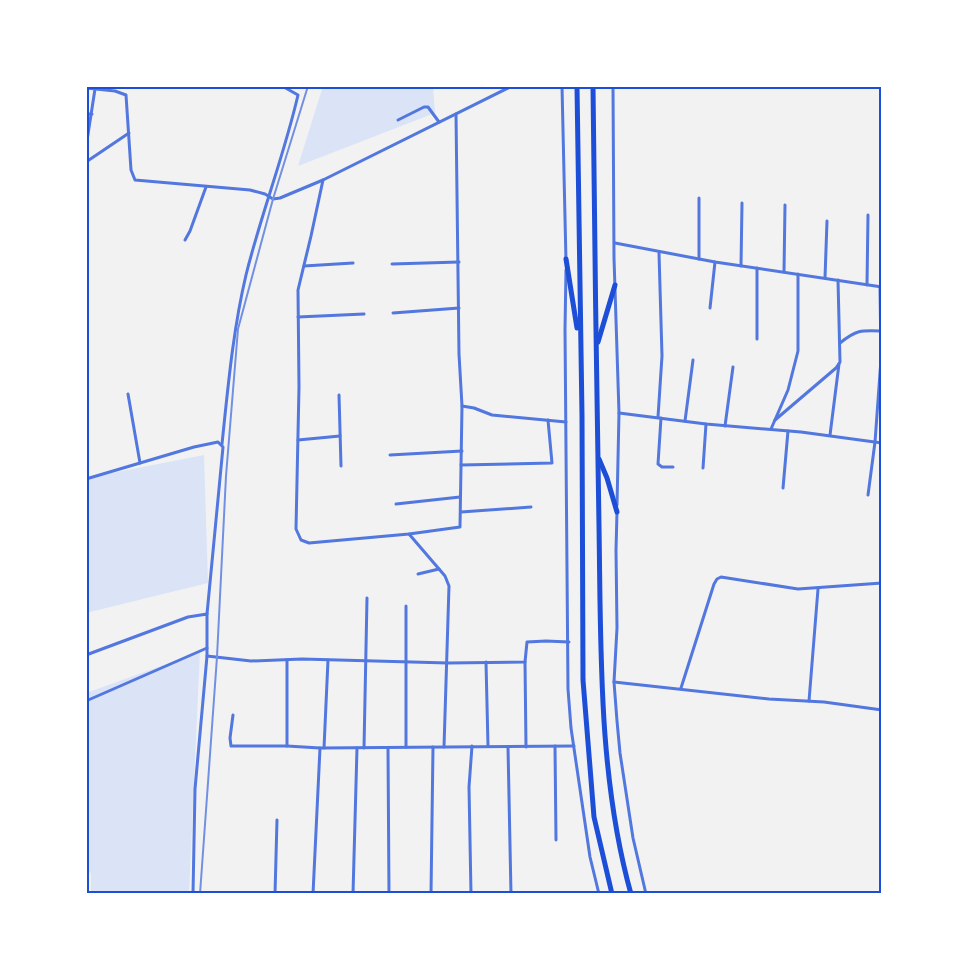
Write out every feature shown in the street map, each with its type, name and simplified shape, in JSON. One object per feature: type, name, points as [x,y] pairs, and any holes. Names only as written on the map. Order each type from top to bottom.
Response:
[{"type":"highway","points":[[577,86],[583,680],[594,818],[612,894]]},
{"type":"highway","points":[[593,86],[601,659],[609,783],[631,894]]},
{"type":"highway","points":[[566,259],[580,343]]},
{"type":"highway","points":[[596,348],[615,284]]},
{"type":"highway","points":[[598,456],[617,512]]},
{"type":"street","points":[[123,86],[123,93]]},
{"type":"street","points":[[192,894],[195,789],[207,656],[207,614],[224,447],[222,444],[236,320],[247,273],[298,95],[282,86]]},
{"type":"street","points":[[291,91],[292,86]]},
{"type":"street","points":[[86,88],[123,93],[128,97],[131,170],[135,180],[250,190],[273,199],[280,198],[323,180],[512,86]]},
{"type":"street","points":[[562,86],[566,259],[564,329],[569,642],[568,689],[590,857],[599,894],[586,894]]},
{"type":"street","points":[[613,86],[615,284],[619,413],[616,550],[617,628],[614,682],[620,753],[633,838],[646,894]]},
{"type":"street","points":[[86,146],[95,89]]},
{"type":"street","points":[[398,120],[424,107],[428,107],[439,122]]},
{"type":"street","points":[[86,114],[92,114]]},
{"type":"street","points":[[323,180],[298,290],[296,529],[301,540],[309,543],[409,534],[460,527],[462,406],[456,114]]},
{"type":"street","points":[[86,162],[129,133]]},
{"type":"street","points":[[185,240],[206,187]]},
{"type":"street","points":[[699,198],[699,259]]},
{"type":"street","points":[[741,266],[742,203]]},
{"type":"street","points":[[784,272],[785,205]]},
{"type":"street","points":[[867,285],[868,215]]},
{"type":"street","points":[[825,278],[827,221]]},
{"type":"street","points":[[615,243],[659,253],[881,287],[881,375],[868,495]]},
{"type":"street","points":[[659,253],[662,356],[658,464],[662,467],[673,467]]},
{"type":"street","points":[[392,264],[459,262]]},
{"type":"street","points":[[710,308],[715,262]]},
{"type":"street","points":[[304,266],[353,263]]},
{"type":"street","points":[[757,268],[757,339]]},
{"type":"street","points":[[771,429],[788,390],[798,351],[798,274]]},
{"type":"street","points":[[830,436],[840,362],[838,280]]},
{"type":"street","points":[[392,313],[459,308]]},
{"type":"street","points":[[298,317],[364,314]]},
{"type":"street","points":[[840,343],[849,335],[860,330],[881,331]]},
{"type":"street","points":[[685,421],[693,360]]},
{"type":"street","points":[[775,420],[836,368],[840,362]]},
{"type":"street","points":[[725,426],[733,367]]},
{"type":"street","points":[[128,394],[140,463]]},
{"type":"street","points":[[339,395],[342,466]]},
{"type":"street","points":[[462,406],[474,408],[492,415],[566,422]]},
{"type":"street","points":[[619,413],[882,443]]},
{"type":"street","points":[[461,465],[552,463],[548,420]]},
{"type":"street","points":[[703,468],[706,424]]},
{"type":"street","points":[[783,488],[788,431]]},
{"type":"street","points":[[298,440],[340,436]]},
{"type":"street","points":[[86,479],[213,443],[218,442],[222,444]]},
{"type":"street","points":[[390,455],[462,451]]},
{"type":"street","points":[[396,504],[460,497]]},
{"type":"street","points":[[461,512],[531,507]]},
{"type":"street","points":[[409,534],[447,579],[449,586],[444,747]]},
{"type":"street","points":[[418,574],[439,569]]},
{"type":"street","points":[[681,688],[717,579],[798,589],[882,583]]},
{"type":"street","points":[[810,701],[818,589]]},
{"type":"street","points":[[364,748],[367,598]]},
{"type":"street","points":[[406,606],[406,747]]},
{"type":"street","points":[[86,655],[188,617],[207,614]]},
{"type":"street","points":[[526,747],[525,662],[527,642],[569,642]]},
{"type":"street","points":[[86,701],[207,648]]},
{"type":"street","points":[[207,656],[252,661],[525,662]]},
{"type":"street","points":[[287,660],[287,746]]},
{"type":"street","points":[[313,894],[328,660]]},
{"type":"street","points":[[486,662],[488,746]]},
{"type":"street","points":[[614,682],[882,710]]},
{"type":"street","points":[[233,715],[230,738],[231,746],[388,748],[574,746]]},
{"type":"street","points":[[472,746],[468,787],[472,894]]},
{"type":"street","points":[[555,746],[556,840]]},
{"type":"street","points":[[431,894],[432,747]]},
{"type":"street","points":[[508,747],[511,894]]},
{"type":"street","points":[[353,894],[357,748]]},
{"type":"street","points":[[388,748],[389,894]]},
{"type":"street","points":[[275,894],[277,820]]},
{"type":"shaded area","points":[[323,86],[433,86],[435,113],[298,166]]},
{"type":"shaded area","points":[[204,455],[208,583],[86,613],[86,478]]},
{"type":"shaded area","points":[[200,652],[189,894],[91,894],[91,873],[86,870],[86,693]]},
{"type":"railway","points":[[200,894],[217,657],[226,476],[238,329],[273,199],[308,86]]}]
